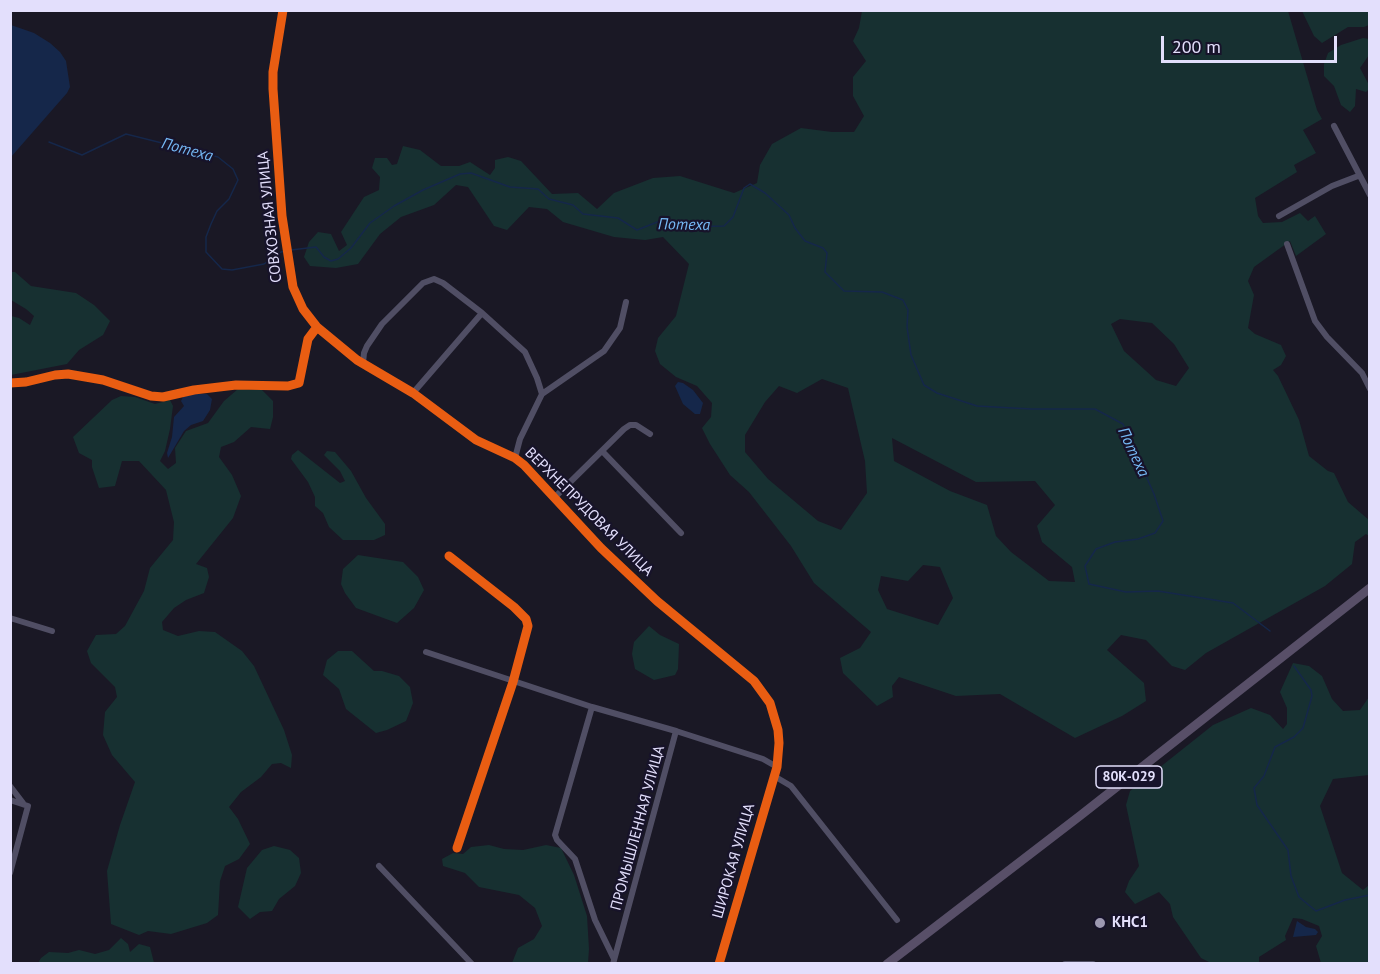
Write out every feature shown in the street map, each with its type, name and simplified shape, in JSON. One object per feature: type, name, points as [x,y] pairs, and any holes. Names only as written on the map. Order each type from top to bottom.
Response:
[{"type":"main road","name":"80К-029","points":[[887,963],[1081,815],[1370,588]]},
{"type":"street","name":"СОВХОЗНАЯ УЛИЦА","points":[[283,10],[273,72],[282,216],[298,300],[317,327]]},
{"type":"street","points":[[1334,126],[1370,195]]},
{"type":"street","points":[[1279,216],[1332,186],[1359,176]]},
{"type":"street","points":[[1287,244],[1315,321],[1327,338],[1362,373],[1370,389]]},
{"type":"street","points":[[363,363],[367,346],[382,324],[429,279],[434,279],[443,283],[482,313],[529,356],[542,394]]},
{"type":"street","points":[[514,458],[520,439],[542,394],[604,351],[620,328],[626,302]]},
{"type":"street","points":[[413,393],[482,313]]},
{"type":"street","points":[[10,383],[68,374],[103,380],[151,396],[163,397],[194,390],[236,385],[288,386],[299,383],[308,339],[317,327]]},
{"type":"street","name":"ВЕРХНЕПРУДОВАЯ УЛИЦА","points":[[317,327],[363,363],[413,393],[462,431],[514,458],[534,476],[601,548],[657,601],[738,666],[764,692],[775,717],[779,743],[777,767]]},
{"type":"street","points":[[554,498],[630,425],[643,428],[650,434]]},
{"type":"street","points":[[603,452],[681,533]]},
{"type":"street","points":[[449,555],[514,607],[528,622],[513,682],[457,848]]},
{"type":"street","points":[[10,618],[52,631]]},
{"type":"street","points":[[426,652],[592,707],[676,731]]},
{"type":"street","points":[[592,707],[555,836],[574,859],[599,930],[614,961]]},
{"type":"street","name":"ПРОМЫШЛЕННАЯ УЛИЦА","points":[[614,961],[676,731],[763,759],[777,767]]},
{"type":"street","name":"ШИРОКАЯ УЛИЦА","points":[[719,963],[777,767]]},
{"type":"street","points":[[774,776],[791,786],[897,920]]},
{"type":"street","points":[[10,786],[26,805]]},
{"type":"street","points":[[10,800],[26,805]]},
{"type":"street","points":[[10,873],[26,805]]},
{"type":"street","points":[[379,866],[472,963]]},
{"type":"street","points":[[1065,963],[1093,963]]},
{"type":"green space","points":[[862,11],[1288,11],[1317,110],[1322,119],[1303,130],[1316,153],[1294,165],[1297,172],[1255,198],[1258,216],[1263,223],[1282,222],[1300,213],[1308,221],[1315,216],[1326,234],[1296,256],[1290,241],[1254,267],[1248,281],[1254,295],[1248,328],[1255,334],[1281,345],[1286,356],[1281,365],[1273,370],[1299,420],[1309,456],[1334,473],[1348,502],[1369,520],[1369,536],[1366,534],[1355,542],[1352,564],[1325,586],[1206,653],[1185,670],[1172,666],[1146,640],[1121,635],[1107,650],[1144,683],[1146,701],[1122,716],[1075,738],[1000,694],[956,696],[899,677],[892,686],[893,697],[877,706],[843,673],[840,658],[860,648],[871,632],[814,583],[791,546],[749,492],[730,475],[702,428],[711,417],[712,403],[697,386],[676,377],[660,364],[655,351],[658,338],[676,316],[689,264],[663,237],[645,240],[614,237],[563,222],[547,209],[529,207],[507,230],[494,226],[468,187],[456,185],[434,205],[401,217],[380,234],[358,264],[336,268],[310,266],[304,257],[309,242],[318,232],[331,234],[339,251],[347,245],[341,232],[364,197],[379,190],[380,177],[372,168],[375,158],[387,158],[392,165],[397,164],[403,146],[420,150],[441,166],[459,166],[470,162],[490,175],[495,168],[495,160],[508,157],[521,161],[552,194],[578,193],[597,209],[614,193],[653,178],[680,176],[734,193],[757,183],[760,165],[772,144],[801,128],[854,132],[864,116],[853,96],[853,77],[866,61],[853,41],[859,28]],"holes":[[[1120,319],[1152,323],[1174,344],[1189,368],[1176,386],[1156,380],[1124,351],[1111,324]],[[822,379],[848,388],[865,461],[867,493],[841,530],[818,521],[768,479],[745,452],[745,435],[765,402],[779,386],[797,393]],[[892,438],[976,482],[1035,481],[1055,505],[1037,526],[1042,542],[1072,567],[1075,582],[1049,581],[1011,552],[996,536],[987,505],[950,491],[894,461]],[[923,565],[940,567],[953,598],[938,625],[887,609],[878,590],[881,576],[908,581]]]},
{"type":"green space","points":[[1302,11],[1369,11],[1369,25],[1348,27],[1322,43],[1314,36]]},
{"type":"green space","points":[[1363,38],[1369,39],[1369,55],[1360,68],[1369,89],[1366,92],[1356,89],[1355,106],[1350,112],[1341,105],[1334,86],[1324,76],[1324,64],[1328,53],[1341,45]]},
{"type":"green space","points":[[11,272],[15,272],[31,286],[76,293],[94,305],[110,321],[103,335],[79,350],[67,364],[11,375],[11,316],[30,325],[34,316],[11,300]]},
{"type":"green space","points":[[238,389],[262,390],[273,401],[270,429],[251,427],[234,442],[221,447],[219,457],[232,475],[241,496],[233,518],[196,564],[207,568],[209,577],[204,593],[174,608],[162,622],[163,630],[178,636],[199,631],[215,632],[242,651],[254,666],[284,730],[292,755],[291,768],[281,763],[272,764],[261,777],[241,792],[229,807],[238,819],[250,844],[239,859],[225,866],[220,881],[218,915],[207,923],[171,934],[148,931],[139,935],[111,924],[107,871],[135,782],[112,755],[103,735],[105,712],[117,697],[115,687],[91,663],[87,651],[96,635],[116,634],[125,626],[144,591],[150,568],[173,540],[174,522],[166,490],[139,461],[122,461],[115,486],[99,488],[92,460],[79,453],[73,437],[112,400],[121,396],[135,397],[155,404],[170,400],[173,406],[170,429],[160,461],[168,469],[176,463],[175,448],[186,431],[208,423],[224,401]]},
{"type":"green space","points":[[298,450],[340,483],[345,481],[340,471],[324,455],[327,451],[335,452],[351,471],[366,498],[385,524],[385,535],[374,540],[343,540],[329,527],[323,513],[315,506],[315,497],[308,482],[291,459]]},
{"type":"green space","points":[[358,555],[403,562],[418,577],[424,590],[414,608],[397,623],[356,608],[345,593],[341,584],[343,569]]},
{"type":"green space","points":[[649,626],[660,635],[679,644],[678,669],[675,675],[654,680],[635,669],[632,654],[634,642]]},
{"type":"green space","points":[[338,651],[352,651],[374,671],[399,676],[410,687],[413,703],[406,721],[376,733],[346,709],[339,689],[323,675],[327,660]]},
{"type":"green space","points":[[1293,663],[1309,666],[1322,676],[1332,699],[1343,711],[1360,710],[1369,697],[1369,775],[1333,779],[1320,806],[1342,873],[1363,890],[1369,885],[1369,963],[1321,963],[1316,946],[1322,936],[1319,926],[1293,918],[1285,936],[1286,940],[1259,957],[1259,963],[1211,963],[1201,958],[1173,917],[1170,904],[1159,892],[1135,904],[1125,892],[1139,866],[1126,805],[1130,791],[1213,725],[1251,708],[1270,715],[1283,729],[1287,724],[1287,708],[1280,692]]},
{"type":"green space","points":[[489,845],[523,850],[546,845],[561,848],[574,875],[587,916],[588,963],[512,963],[518,948],[534,939],[542,926],[535,908],[519,895],[479,887],[465,873],[443,866],[442,859],[453,853],[463,854],[471,847]]},
{"type":"green space","points":[[274,846],[290,850],[299,858],[301,873],[295,886],[279,899],[272,911],[260,912],[250,919],[238,907],[247,868],[262,850]]},
{"type":"green space","points":[[121,938],[128,944],[130,952],[139,944],[150,947],[154,963],[38,963],[49,952],[68,953],[79,950],[95,954],[109,950]]},
{"type":"water","points":[[11,25],[34,33],[60,52],[66,61],[70,87],[11,157]]},
{"type":"water","points":[[678,382],[693,390],[703,403],[700,414],[695,414],[683,404],[675,386]]},
{"type":"water","points":[[207,394],[212,399],[210,410],[203,421],[191,425],[184,431],[168,458],[174,417],[184,406],[181,401],[183,397]]},
{"type":"water","points":[[1297,921],[1318,932],[1316,935],[1293,937]]},
{"type":"waterway","name":"Потеха","points":[[49,142],[82,155],[126,134],[218,157],[233,169],[238,180],[229,199],[217,211],[211,224],[206,237],[206,252],[222,269],[232,270],[264,264],[286,251]]},
{"type":"waterway","name":"Потеха","points":[[291,250],[316,247],[324,257],[331,261],[338,259],[351,248],[370,223],[394,206],[460,174],[471,173],[510,187],[538,189],[549,199],[573,205],[583,214],[618,218],[637,230],[660,221],[674,222],[683,227],[724,226],[733,217],[744,188],[750,184],[765,193],[789,215],[805,241],[823,248],[827,253],[825,272],[844,291],[882,292],[903,300],[908,310],[907,327],[911,355],[924,385],[937,393],[977,406],[1095,409],[1123,424],[1154,494],[1163,521],[1155,533],[1096,549],[1085,566],[1089,584],[1126,592],[1158,591],[1233,603],[1270,631]]},
{"type":"waterway","name":"Потеха","points":[[1294,666],[1311,690],[1312,696],[1303,728],[1294,737],[1275,747],[1264,776],[1254,788],[1257,805],[1288,850],[1291,876],[1299,897],[1316,911],[1345,900],[1370,895]]},
{"type":"cycle path","points":[[283,10],[273,72],[273,89],[282,216],[293,287],[303,309],[317,327],[357,360],[413,393],[476,440],[515,458],[524,465],[601,548],[657,601],[754,681],[770,703],[778,730],[777,767],[719,964]]},
{"type":"cycle path","points":[[10,383],[68,374],[103,380],[151,396],[163,397],[194,390],[236,385],[288,386],[299,383],[308,339],[317,327]]},
{"type":"cycle path","points":[[449,556],[514,607],[526,619],[528,626],[513,682],[457,848]]},
{"type":"place","name":"КНС1","points":[[1100,923]]}]
